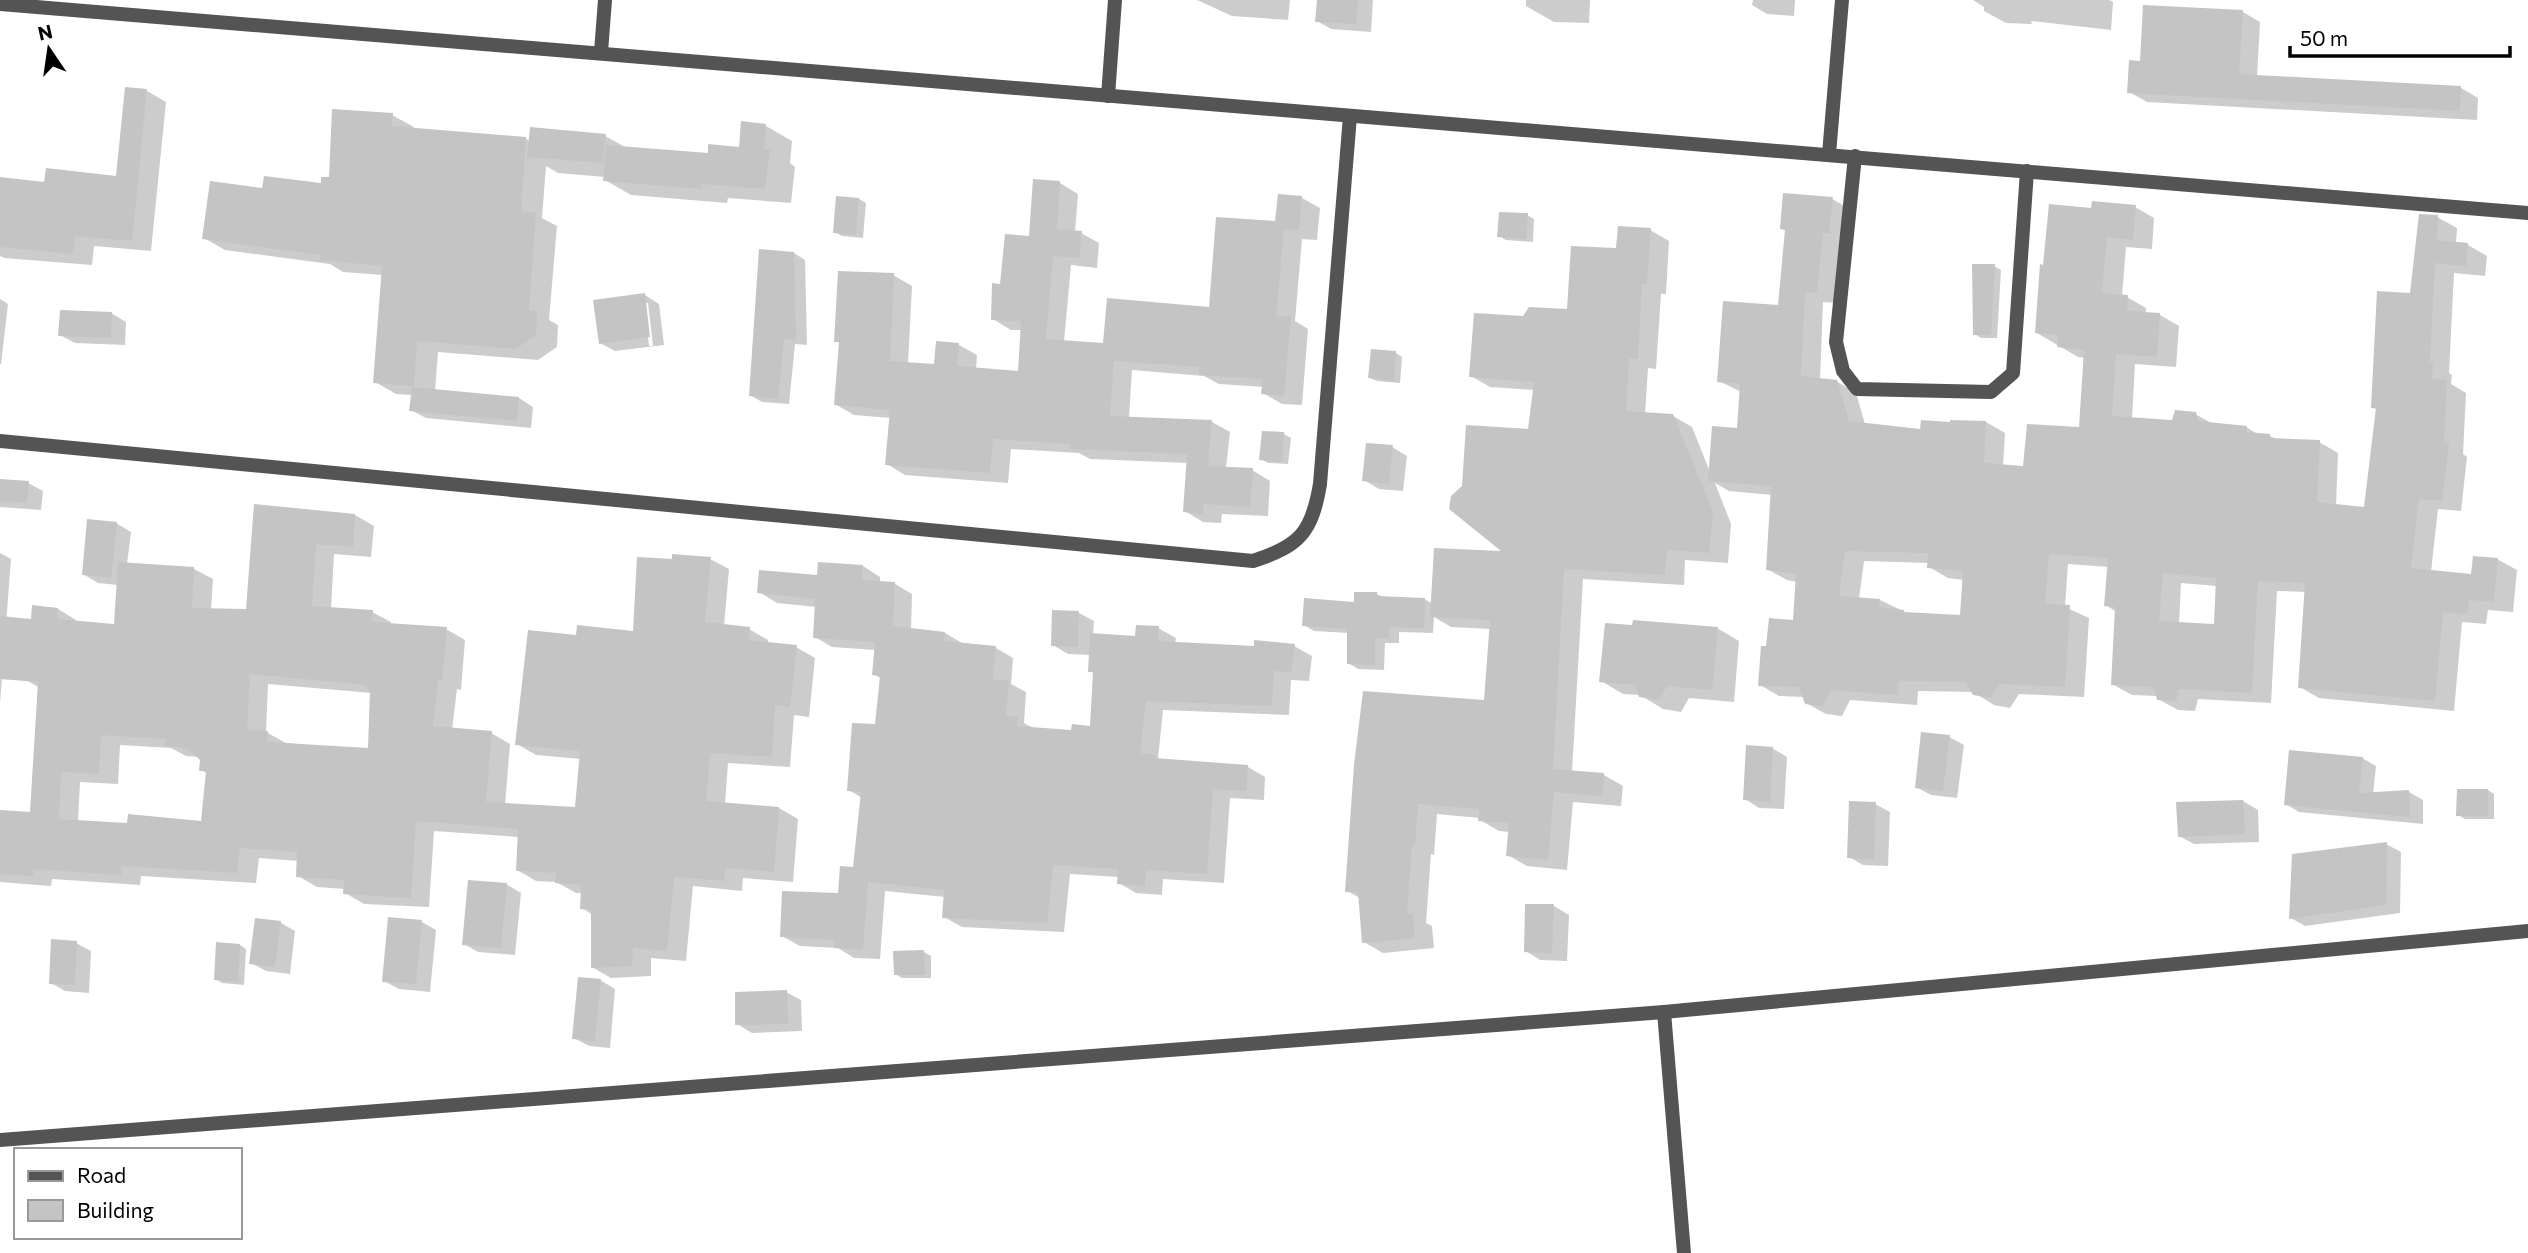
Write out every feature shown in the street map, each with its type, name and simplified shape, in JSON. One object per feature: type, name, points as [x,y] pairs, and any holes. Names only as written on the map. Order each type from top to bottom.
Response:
[{"type":"street","points":[[601,52],[605,0]]},
{"type":"street","points":[[1108,96],[1115,0]]},
{"type":"street","points":[[1829,154],[1842,0]]},
{"type":"street","points":[[0,4],[2528,213]]},
{"type":"street","points":[[0,441],[1253,561],[1280,552],[1291,544],[1301,536],[1316,511],[1322,470],[1350,116]]},
{"type":"street","points":[[1855,156],[1836,342],[1843,371],[1857,389],[1992,392],[2012,373],[2028,171]]},
{"type":"street","points":[[0,1140],[1664,1012],[2528,931]]},
{"type":"street","points":[[1664,1012],[1684,1253]]},
{"type":"building","points":[[1317,0],[1358,0],[1356,24],[1315,22]]},
{"type":"building","points":[[2143,5],[2243,10],[2239,74],[2461,86],[2460,111],[2127,93],[2129,60],[2140,61]]},
{"type":"building","points":[[125,87],[147,89],[132,241],[75,236],[73,254],[0,247],[0,177],[44,182],[46,168],[116,176]]},
{"type":"building","points":[[332,109],[393,113],[392,126],[526,137],[521,211],[536,213],[529,310],[537,311],[536,335],[516,349],[417,341],[414,386],[373,383],[382,266],[320,260],[321,255],[202,239],[210,181],[262,188],[264,176],[321,183],[321,177],[329,177]]},
{"type":"building","points":[[741,121],[766,124],[764,149],[770,150],[765,189],[702,184],[702,189],[603,181],[606,145],[708,153],[708,144],[739,147]]},
{"type":"building","points":[[530,127],[606,134],[603,163],[527,157]]},
{"type":"building","points":[[1033,179],[1060,181],[1057,229],[1082,231],[1079,258],[1053,256],[1046,339],[1103,343],[1107,298],[1209,307],[1216,217],[1275,221],[1278,194],[1302,196],[1299,230],[1284,229],[1276,316],[1291,317],[1284,396],[1261,394],[1263,379],[1199,375],[1199,367],[1114,361],[1110,416],[1212,420],[1208,466],[1253,468],[1250,507],[1204,504],[1203,514],[1183,512],[1187,454],[1069,449],[1070,444],[993,439],[990,473],[885,465],[890,410],[834,405],[839,342],[834,342],[838,271],[894,273],[890,361],[934,364],[936,341],[959,343],[957,366],[1018,371],[1021,321],[991,320],[992,283],[1000,284],[1005,234],[1029,236]]},
{"type":"building","points":[[1783,193],[1833,197],[1829,233],[1823,233],[1817,293],[1805,292],[1801,376],[1837,380],[1849,421],[1920,429],[1921,420],[1986,421],[1984,463],[2023,466],[2027,424],[2079,427],[2084,350],[2057,347],[2058,335],[2035,333],[2040,264],[2043,265],[2049,204],[2091,208],[2092,201],[2136,205],[2133,240],[2107,237],[2102,293],[2128,295],[2127,311],[2160,313],[2157,357],[2116,354],[2112,416],[2172,420],[2175,410],[2196,412],[2198,421],[2247,426],[2246,432],[2270,434],[2270,438],[2320,440],[2317,502],[2364,507],[2376,408],[2371,408],[2377,291],[2410,293],[2419,214],[2438,215],[2437,240],[2468,243],[2466,266],[2435,263],[2430,362],[2433,362],[2432,379],[2447,380],[2444,443],[2449,444],[2442,501],[2419,499],[2411,568],[2471,574],[2473,556],[2498,558],[2494,602],[2469,600],[2467,614],[2443,612],[2435,701],[2298,688],[2305,583],[2258,581],[2252,693],[2179,689],[2176,701],[2157,700],[2154,687],[2111,685],[2115,607],[2104,606],[2108,558],[2049,554],[2045,604],[2070,605],[2065,687],[1999,684],[1991,698],[1973,695],[1966,682],[1899,681],[1898,695],[1831,690],[1823,706],[1805,704],[1799,687],[1758,686],[1761,646],[1766,646],[1769,618],[1793,620],[1796,574],[1766,570],[1771,486],[1708,481],[1712,426],[1737,428],[1740,384],[1717,382],[1723,301],[1778,305],[1785,230],[1780,229]],"holes":[[[1845,551],[1928,553],[1927,568],[1963,571],[1960,615],[1904,612],[1879,607],[1880,599],[1839,596]],[[2163,573],[2216,578],[2214,624],[2159,621]]]},
{"type":"building","points":[[836,196],[859,198],[856,235],[833,233]]},
{"type":"building","points":[[1499,212],[1528,213],[1526,239],[1497,237]]},
{"type":"building","points":[[1618,226],[1651,228],[1647,284],[1642,284],[1638,359],[1629,358],[1626,411],[1673,414],[1713,512],[1709,553],[1667,550],[1665,575],[1564,569],[1553,769],[1604,773],[1603,796],[1554,792],[1548,860],[1506,856],[1509,823],[1478,821],[1479,809],[1418,804],[1407,914],[1413,913],[1415,938],[1362,943],[1358,892],[1345,892],[1354,765],[1363,691],[1484,700],[1490,620],[1430,617],[1434,548],[1501,551],[1449,509],[1451,496],[1462,486],[1466,425],[1528,429],[1534,382],[1469,377],[1474,313],[1523,316],[1529,307],[1567,309],[1571,246],[1616,248]]},
{"type":"building","points":[[759,249],[794,252],[796,340],[784,339],[778,399],[749,396]]},
{"type":"building","points":[[1972,264],[1995,264],[1991,335],[1973,335]]},
{"type":"building","points":[[645,293],[650,337],[599,344],[593,300]]},
{"type":"building","points":[[60,310],[112,312],[111,338],[58,336]]},
{"type":"building","points":[[1371,349],[1396,351],[1394,381],[1368,378]]},
{"type":"building","points":[[412,387],[519,397],[517,421],[409,411]]},
{"type":"building","points":[[1262,431],[1284,432],[1282,462],[1259,460]]},
{"type":"building","points":[[1366,443],[1393,445],[1389,484],[1362,481]]},
{"type":"building","points":[[0,479],[29,481],[27,503],[0,501]]},
{"type":"building","points":[[254,504],[355,514],[353,547],[316,544],[312,606],[373,610],[372,622],[447,627],[442,680],[438,680],[433,726],[492,731],[486,802],[575,807],[580,751],[515,745],[528,630],[576,635],[577,625],[633,631],[637,557],[672,559],[672,554],[711,557],[705,622],[750,627],[748,640],[797,645],[790,707],[775,705],[772,757],[710,753],[706,801],[779,807],[774,872],[725,868],[724,881],[674,877],[667,951],[633,948],[632,966],[591,968],[591,910],[580,909],[581,885],[555,883],[556,873],[516,871],[518,829],[416,821],[411,898],[343,894],[344,880],[296,877],[297,852],[240,848],[237,873],[122,866],[121,875],[33,869],[33,876],[0,874],[0,810],[30,812],[38,682],[0,679],[0,616],[31,619],[32,605],[58,608],[57,619],[114,624],[118,562],[194,567],[192,608],[246,609]],"holes":[[[250,674],[367,685],[367,690],[370,691],[368,748],[267,742],[268,731],[247,730]],[[101,735],[165,739],[165,746],[187,748],[200,760],[199,771],[206,771],[201,821],[128,814],[127,823],[59,819],[61,772],[99,774]]]},
{"type":"building","points":[[87,519],[117,522],[111,578],[82,575]]},
{"type":"building","points":[[818,562],[863,565],[862,580],[895,582],[893,626],[945,632],[944,641],[996,646],[993,679],[1009,681],[1006,716],[1018,717],[1017,726],[1071,730],[1072,724],[1090,726],[1093,672],[1088,672],[1090,633],[1135,636],[1136,625],[1159,626],[1158,641],[1254,646],[1254,640],[1295,644],[1291,672],[1274,671],[1272,706],[1146,701],[1140,753],[1155,755],[1154,758],[1248,765],[1246,791],[1213,789],[1207,874],[1146,870],[1145,886],[1117,884],[1118,869],[1053,865],[1047,923],[942,918],[944,890],[868,882],[863,950],[834,948],[835,940],[780,937],[782,891],[838,893],[840,866],[853,867],[861,792],[847,791],[852,723],[875,724],[880,676],[872,675],[875,642],[813,638],[815,599],[757,593],[759,570],[817,575]]},
{"type":"building","points":[[1354,592],[1425,598],[1424,628],[1389,627],[1389,638],[1375,638],[1375,665],[1347,664],[1347,629],[1302,626],[1304,598],[1354,602]]},
{"type":"building","points":[[1052,610],[1079,611],[1078,647],[1051,646]]},
{"type":"building","points":[[1633,620],[1718,627],[1712,690],[1667,686],[1659,700],[1639,697],[1635,685],[1599,682],[1605,623],[1632,625]]},
{"type":"building","points":[[1921,732],[1950,735],[1943,791],[1915,788]]},
{"type":"building","points":[[1746,745],[1773,747],[1770,802],[1743,800]]},
{"type":"building","points":[[2289,750],[2363,757],[2359,793],[2409,790],[2410,817],[2284,805]]},
{"type":"building","points":[[2457,789],[2488,789],[2488,816],[2456,816]]},
{"type":"building","points":[[2243,800],[2245,834],[2178,837],[2176,802]]},
{"type":"building","points":[[1849,801],[1876,802],[1874,859],[1847,858]]},
{"type":"building","points":[[2387,842],[2386,905],[2289,919],[2292,854]]},
{"type":"building","points":[[468,880],[507,883],[501,948],[462,945]]},
{"type":"building","points":[[1525,904],[1554,904],[1552,954],[1524,952]]},
{"type":"building","points":[[388,917],[422,920],[416,984],[382,982]]},
{"type":"building","points":[[255,918],[281,921],[275,967],[249,964]]},
{"type":"building","points":[[51,939],[77,941],[75,985],[49,984]]},
{"type":"building","points":[[216,942],[240,944],[238,982],[214,980]]},
{"type":"building","points":[[924,950],[925,975],[894,975],[893,951]]},
{"type":"building","points":[[578,977],[601,979],[595,1041],[572,1039]]},
{"type":"building","points":[[787,990],[788,1024],[735,1025],[735,992]]}]
